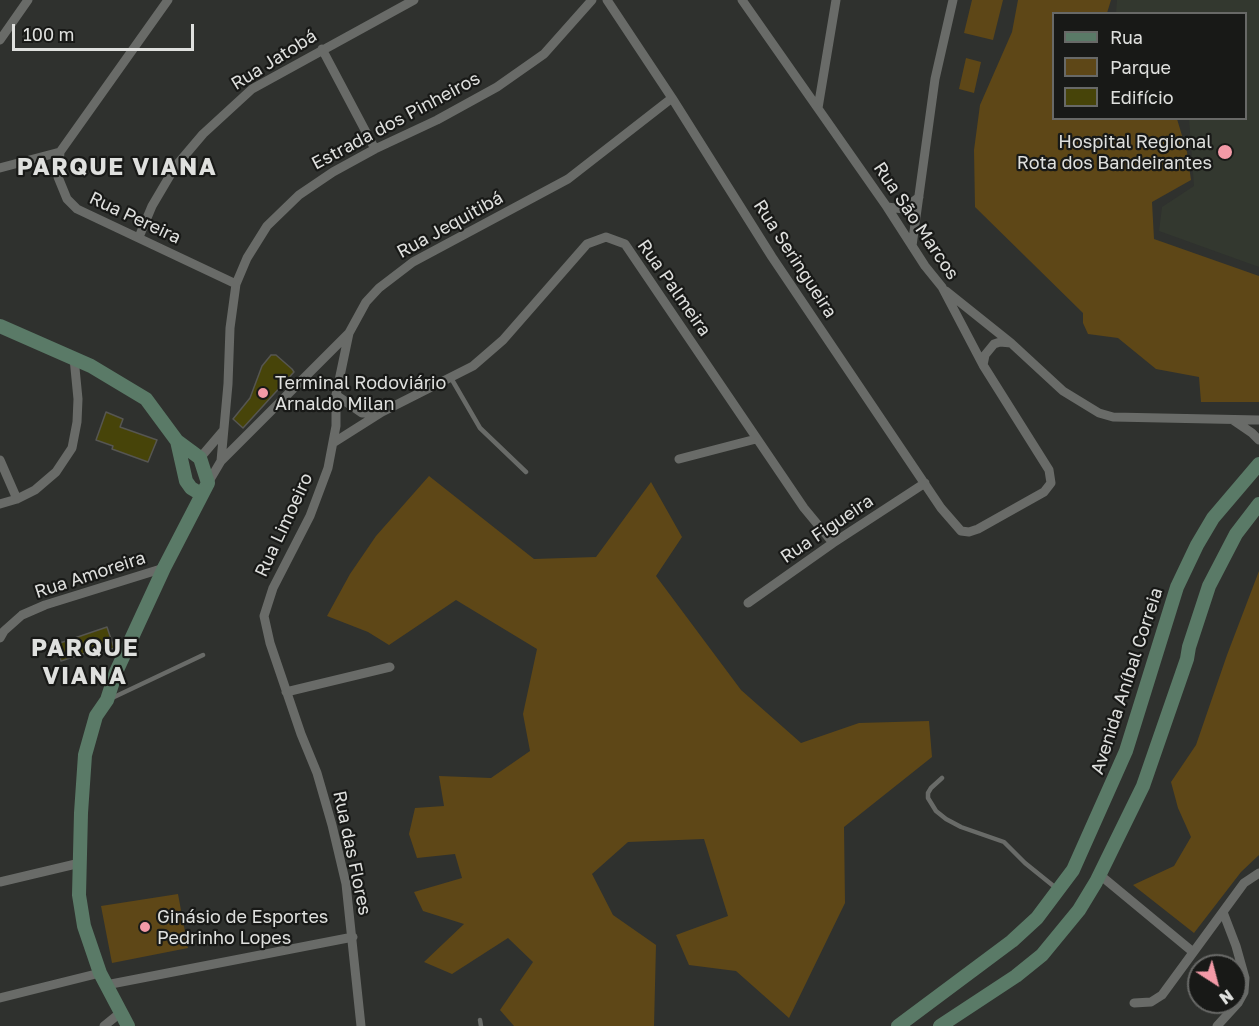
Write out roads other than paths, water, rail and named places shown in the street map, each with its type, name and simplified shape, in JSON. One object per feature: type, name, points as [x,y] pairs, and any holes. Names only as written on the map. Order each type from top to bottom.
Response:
[{"type":"main road","points":[[0,326],[74,358],[112,377],[146,399],[177,441],[200,458],[204,488],[191,488],[186,481]]},
{"type":"main road","points":[[177,441],[191,514]]},
{"type":"main road","points":[[186,481],[200,458]]},
{"type":"main road","name":"Avenida Aníbal Correia","points":[[898,1026],[1012,941],[1037,918],[1073,870],[1126,752],[1177,587],[1213,518],[1259,464]]},
{"type":"main road","name":"Estrada dos Pinheiros","points":[[128,1026],[103,979],[84,926],[79,895],[85,755],[96,716],[107,700],[117,672],[164,568],[204,488]]},
{"type":"main road","points":[[940,1026],[1016,976],[1042,955],[1079,910],[1100,875],[1143,786],[1187,659],[1209,586],[1236,534],[1259,504]]},
{"type":"street","points":[[0,40],[28,0]]},
{"type":"street","points":[[0,168],[60,152],[169,0]]},
{"type":"street","name":"Rua Jatobá","points":[[139,237],[152,206],[175,167],[202,134],[252,89],[414,0]]},
{"type":"street","name":"Estrada dos Pinheiros","points":[[204,488],[221,462],[230,328],[236,284],[257,240],[275,216],[299,195],[325,178],[375,149],[437,120],[497,87],[544,54],[592,0]]},
{"type":"street","name":"Rua Seringueira","points":[[607,0],[772,257],[941,508],[961,531]]},
{"type":"street","name":"Rua São Marcos","points":[[742,0],[942,287],[982,365],[1048,470],[1051,483],[1044,492],[978,529],[969,532],[961,531]]},
{"type":"street","points":[[818,108],[836,0]]},
{"type":"street","points":[[912,246],[935,79],[953,0]]},
{"type":"street","points":[[322,49],[375,149]]},
{"type":"street","name":"Rua Jequitibá","points":[[221,462],[349,333],[366,302],[379,288],[413,262],[568,179],[672,98]]},
{"type":"street","name":"Rua Pereira","points":[[60,152],[58,177],[67,199],[77,209],[236,284]]},
{"type":"street","points":[[887,207],[904,209],[919,197]]},
{"type":"street","name":"Rua Palmeira","points":[[333,443],[382,412],[473,366],[503,340],[588,244],[606,237],[625,244],[680,322],[756,439],[804,508],[833,543]]},
{"type":"street","points":[[942,287],[1011,343],[1063,391],[1099,413],[1113,417],[1259,420]]},
{"type":"street","name":"Rua Limoeiro","points":[[286,692],[264,616],[273,588],[320,493],[333,443],[336,426],[336,394],[349,333]]},
{"type":"street","points":[[982,365],[985,356],[994,344],[1011,343]]},
{"type":"street","points":[[0,504],[35,490],[56,472],[72,448],[77,422],[78,399],[74,358]]},
{"type":"street","points":[[336,394],[362,412],[369,414],[382,412]]},
{"type":"street","points":[[1231,419],[1259,440]]},
{"type":"street","points":[[200,458],[223,431]]},
{"type":"street","points":[[679,459],[756,439]]},
{"type":"street","points":[[0,460],[17,499]]},
{"type":"street","name":"Rua Figueira","points":[[748,603],[833,543],[925,483]]},
{"type":"street","name":"Rua Amoreira","points":[[0,638],[22,615],[45,605],[164,568]]},
{"type":"street","points":[[286,692],[390,667]]},
{"type":"street","name":"Rua das Flores","points":[[286,692],[317,773],[346,884],[361,1026]]},
{"type":"street","points":[[0,882],[80,863]]},
{"type":"street","points":[[1134,1003],[1151,1002],[1162,995],[1244,883],[1259,873]]},
{"type":"street","points":[[1100,875],[1193,952]]},
{"type":"street","points":[[1217,1026],[1238,1003],[1244,992],[1245,978],[1223,912]]},
{"type":"street","points":[[0,998],[352,937]]},
{"type":"street","points":[[104,1026],[120,1013]]},
{"type":"lane","points":[[451,378],[480,428],[526,472]]},
{"type":"lane","points":[[107,700],[203,655]]},
{"type":"lane","points":[[942,778],[928,793],[930,804],[936,811],[961,827],[1004,842],[1031,869],[1059,890]]},
{"type":"place","name":"Hospital Regional Rota dos Bandeirantes","points":[[1225,152]]},
{"type":"place","name":"Terminal Rodoviário Arnaldo Milan","points":[[263,393]]},
{"type":"place","name":"Ginásio de Esportes Pedrinho Lopes","points":[[145,927]]},
{"type":"district","name":"PARQUE VIANA","points":[[117,167]]},
{"type":"district","name":"PARQUE VIANA","points":[[85,662]]}]
